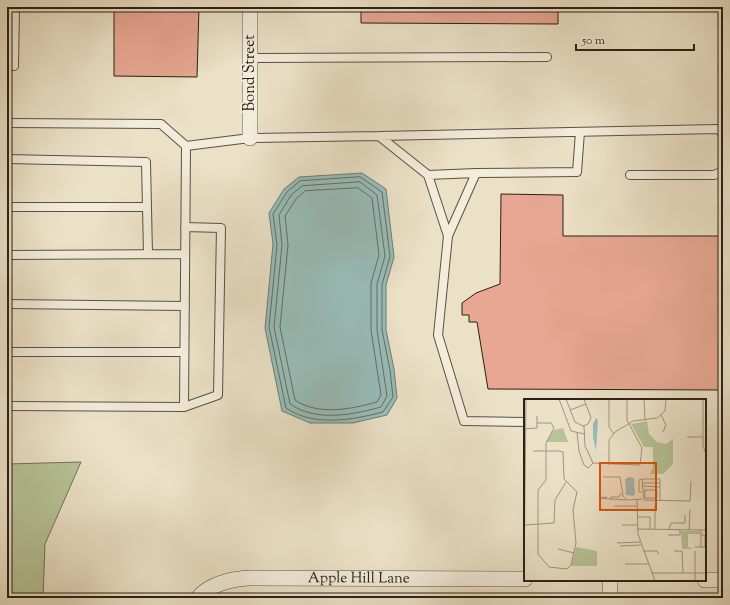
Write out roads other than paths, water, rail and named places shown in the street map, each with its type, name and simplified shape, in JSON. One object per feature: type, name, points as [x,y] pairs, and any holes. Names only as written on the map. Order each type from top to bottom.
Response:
[{"type":"street","name":"Bond Street","points":[[250,7],[250,138]]},
{"type":"street","name":"Apple Hill Lane","points":[[198,598],[212,588],[234,579],[249,578],[524,579]]},
{"type":"street","points":[[706,580],[723,580]]},
{"type":"street","points":[[610,581],[610,598]]},
{"type":"lane","points":[[14,7],[14,66]]},
{"type":"lane","points":[[250,58],[547,57]]},
{"type":"lane","points":[[7,123],[162,124],[186,146],[184,408]]},
{"type":"lane","points":[[186,146],[250,138],[718,129],[723,134]]},
{"type":"lane","points":[[428,176],[476,173],[577,172],[580,132]]},
{"type":"lane","points":[[378,136],[428,176],[448,236]]},
{"type":"lane","points":[[7,159],[146,162],[148,254]]},
{"type":"lane","points":[[630,175],[714,175],[723,170]]},
{"type":"lane","points":[[476,173],[448,236],[438,335],[464,421],[524,422]]},
{"type":"lane","points":[[7,207],[146,207]]},
{"type":"lane","points":[[7,406],[184,408],[218,395],[221,228],[185,227]]},
{"type":"lane","points":[[7,255],[185,254]]},
{"type":"lane","points":[[7,304],[185,306]]},
{"type":"lane","points":[[7,352],[184,352]]},
{"type":"water","points":[[362,173],[386,189],[394,257],[386,285],[386,330],[394,369],[397,398],[387,415],[353,423],[310,423],[282,411],[265,328],[273,244],[269,213],[284,189],[299,177]]}]
